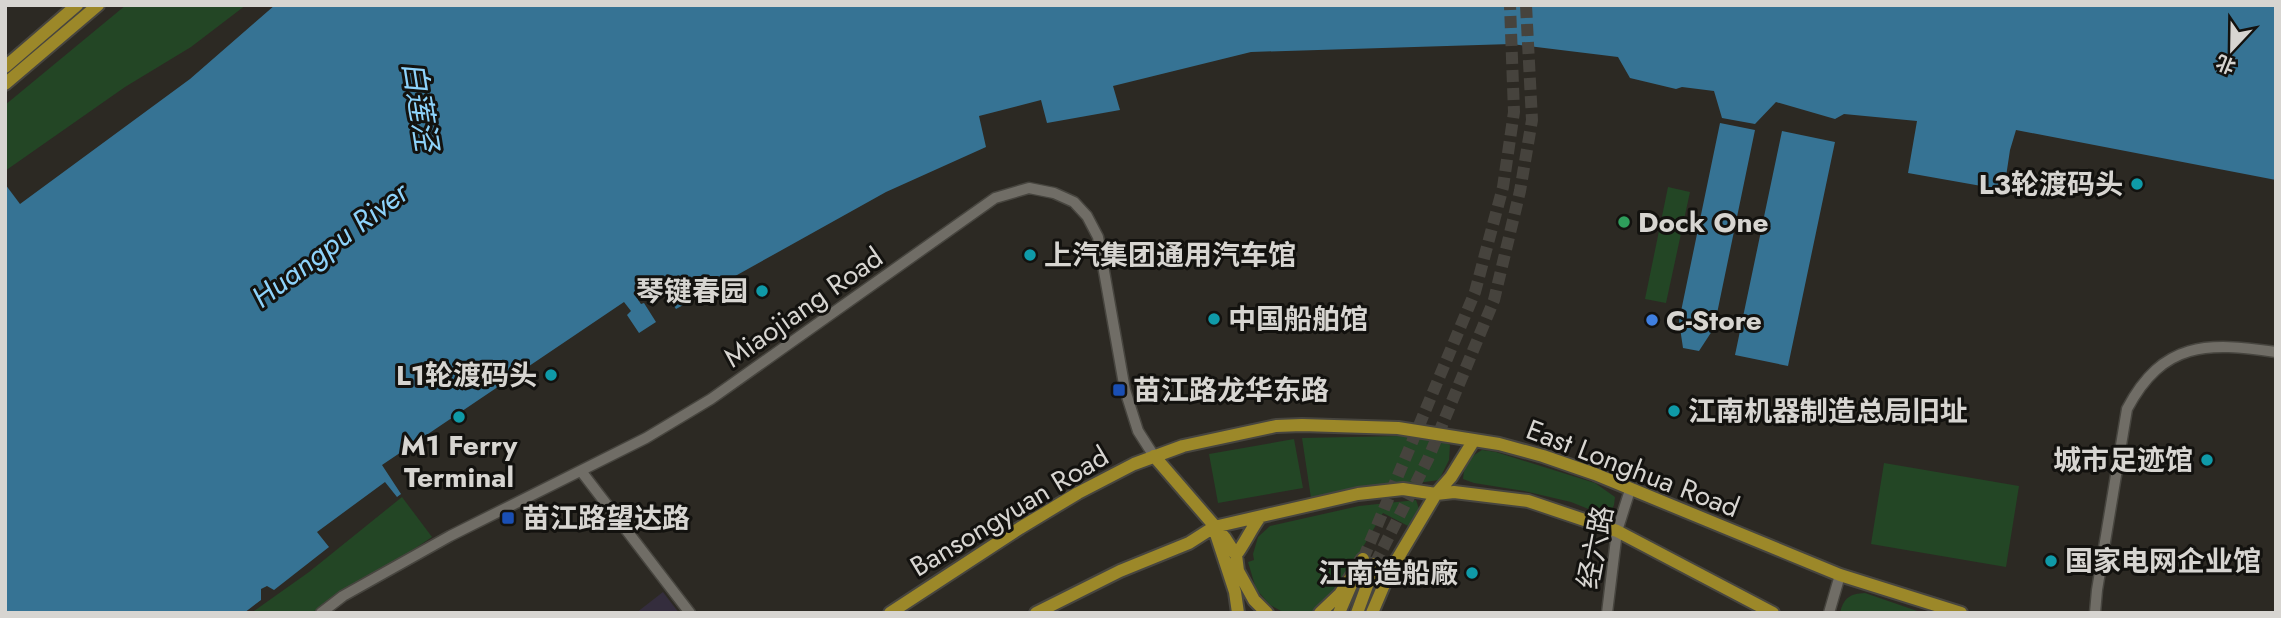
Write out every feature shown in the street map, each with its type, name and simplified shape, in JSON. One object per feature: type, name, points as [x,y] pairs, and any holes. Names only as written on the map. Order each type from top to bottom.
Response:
[{"type":"main road","points":[[5,66],[77,5]]},
{"type":"main road","points":[[5,84],[98,5]]},
{"type":"main road","name":"East Longhua Road","points":[[1154,456],[1183,446],[1276,426],[1302,425],[1398,428],[1499,444],[1595,474],[1840,575],[1961,613]]},
{"type":"main road","points":[[1372,613],[1389,573],[1436,494],[1451,477],[1474,440]]},
{"type":"main road","points":[[1154,456],[1225,538],[1236,555],[1238,571],[1254,600],[1267,613]]},
{"type":"main road","name":"Bansongyuan Road","points":[[890,613],[1055,507],[1089,487],[1154,456]]},
{"type":"main road","points":[[1036,613],[1120,571],[1189,543],[1214,527],[1358,494],[1403,489],[1528,501],[1617,531],[1773,613]]},
{"type":"main road","points":[[1236,555],[1260,517]]},
{"type":"main road","points":[[1214,527],[1235,592],[1238,613]]},
{"type":"main road","points":[[1320,613],[1369,562]]},
{"type":"main road","points":[[1339,613],[1369,562]]},
{"type":"main road","points":[[1357,613],[1369,562]]},
{"type":"street","name":"Miaojiang Road","points":[[321,613],[342,596],[450,536],[646,438],[711,399],[995,198],[1029,188],[1054,193],[1074,202],[1087,216],[1098,237],[1125,390],[1138,431],[1154,456]]},
{"type":"street","points":[[2095,613],[2127,409],[2138,390],[2155,370],[2175,356],[2204,347],[2226,346],[2276,352]]},
{"type":"street","points":[[581,471],[690,613]]},
{"type":"street","name":"经六路","points":[[1606,613],[1617,531],[1630,490]]},
{"type":"street","points":[[1829,613],[1840,575]]},
{"type":"shaded area","points":[[663,592],[679,613],[636,613]]},
{"type":"green space","points":[[126,5],[246,5],[191,47],[125,87],[5,171],[5,105]]},
{"type":"green space","points":[[1668,187],[1690,192],[1666,303],[1645,299]]},
{"type":"green space","points":[[1399,436],[1442,441],[1450,445],[1449,460],[1439,480],[1311,498],[1302,438]]},
{"type":"green space","points":[[1294,439],[1303,488],[1218,503],[1209,454]]},
{"type":"green space","points":[[1482,450],[1595,483],[1615,497],[1614,505],[1611,511],[1601,514],[1571,502],[1463,479],[1468,462]]},
{"type":"green space","points":[[1884,463],[2019,486],[2006,567],[1871,544]]},
{"type":"green space","points":[[402,497],[432,537],[319,613],[251,613],[309,572]]},
{"type":"green space","points":[[1416,500],[1419,509],[1410,527],[1383,513],[1326,605],[1312,612],[1285,613],[1270,605],[1256,589],[1248,562],[1254,560],[1258,537],[1270,526],[1359,506]]},
{"type":"green space","points":[[1865,593],[1923,613],[1840,613],[1848,597]]},
{"type":"water","points":[[275,5],[2276,5],[2276,180],[2016,130],[2004,190],[1908,173],[1917,121],[1844,114],[1835,119],[1776,102],[1755,124],[1722,118],[1714,91],[1682,87],[1676,89],[1630,78],[1618,57],[1511,44],[1251,52],[1113,86],[1120,110],[1047,123],[1041,100],[979,116],[986,147],[886,192],[676,309],[659,279],[635,295],[641,304],[644,303],[656,322],[639,333],[627,315],[631,311],[624,302],[382,465],[401,494],[397,497],[385,482],[317,532],[329,547],[274,590],[267,586],[261,589],[261,600],[244,613],[5,613],[5,184],[20,204],[190,79]]},
{"type":"water","points":[[1720,123],[1755,130],[1714,328],[1699,351],[1683,348],[1679,321]]},
{"type":"water","points":[[1782,131],[1835,142],[1788,366],[1735,355]]},
{"type":"tunnel","points":[[1363,559],[1475,292],[1503,187],[1514,112],[1510,5]]},
{"type":"tunnel","points":[[1375,564],[1428,459],[1494,300],[1520,191],[1532,120],[1526,5]]},
{"type":"place","name":"L3轮渡码头","points":[[2137,184]]},
{"type":"place","name":"Dock One","points":[[1624,222]]},
{"type":"place","name":"上汽集团通用汽车馆","points":[[1030,255]]},
{"type":"place","name":"琴键春园","points":[[762,291]]},
{"type":"place","name":"中国船舶馆","points":[[1214,319]]},
{"type":"place","name":"C-Store","points":[[1652,320]]},
{"type":"place","name":"L1轮渡码头","points":[[551,375]]},
{"type":"place","name":"苗江路龙华东路","points":[[1119,390]]},
{"type":"place","name":"江南机器制造总局旧址","points":[[1674,411]]},
{"type":"place","name":"M1 Ferry Terminal","points":[[459,417]]},
{"type":"place","name":"城市足迹馆","points":[[2207,460]]},
{"type":"place","name":"苗江路望达路","points":[[508,518]]},
{"type":"place","name":"国家电网企业馆","points":[[2051,561]]},
{"type":"place","name":"江南造船廠","points":[[1472,573]]},
{"type":"water label","name":"白莲泾","points":[[420,106]]},
{"type":"water label","name":"Huangpu River","points":[[330,245]]}]
